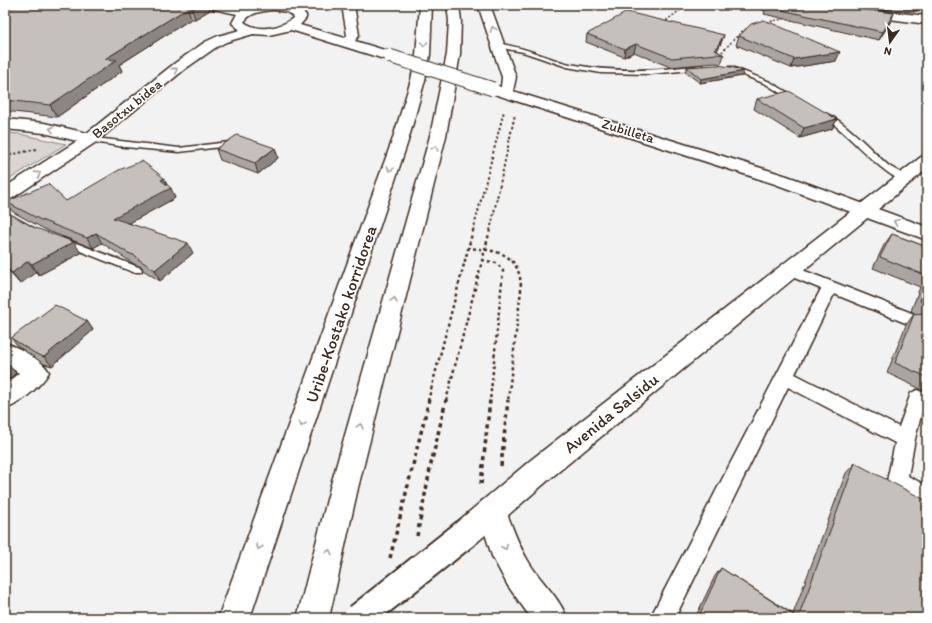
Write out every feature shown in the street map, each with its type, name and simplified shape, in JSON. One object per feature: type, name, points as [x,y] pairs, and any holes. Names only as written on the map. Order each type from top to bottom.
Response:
[{"type":"main road","points":[[208,5],[248,13]]},
{"type":"main road","points":[[348,5],[353,35],[348,43]]},
{"type":"main road","name":"Uribe-Kostako korridorea","points":[[234,618],[400,141],[418,80],[423,55],[426,5]]},
{"type":"main road","points":[[316,604],[344,488],[438,136],[448,84],[454,40],[453,5]]},
{"type":"main road","points":[[484,5],[499,46],[508,77],[508,87],[502,95]]},
{"type":"main road","points":[[252,30],[245,29],[238,23],[242,16],[270,6],[299,9],[300,18],[292,26]]},
{"type":"main road","points":[[849,11],[927,20]]},
{"type":"main road","name":"Zubilleta","points":[[292,26],[389,56],[502,95],[781,180],[866,210],[927,234]]},
{"type":"main road","name":"Basotxu bidea","points":[[5,195],[90,138],[180,66],[210,45],[222,38],[252,30],[272,31],[292,26]]},
{"type":"main road","points":[[5,124],[44,128],[90,138]]},
{"type":"main road","name":"Avenida Salsidu","points":[[359,618],[542,468],[927,161]]},
{"type":"main road","points":[[5,352],[37,372],[5,399]]},
{"type":"main road","points":[[478,522],[504,545],[519,575],[551,618]]},
{"type":"street","points":[[790,270],[908,318]]},
{"type":"street","points":[[662,618],[830,286]]},
{"type":"street","points":[[784,377],[905,439]]},
{"type":"street","points":[[927,402],[917,398],[905,439],[897,481],[927,497]]},
{"type":"lane","points":[[499,46],[517,47],[564,64],[609,73],[647,73],[706,66]]},
{"type":"lane","points":[[723,67],[750,75],[768,83],[807,105]]},
{"type":"lane","points":[[820,113],[839,124],[887,168],[905,178]]},
{"type":"lane","points":[[90,138],[125,145],[179,150],[229,144]]},
{"type":"lane","points":[[50,236],[137,270]]},
{"type":"path","points":[[658,27],[687,5]]},
{"type":"path","points":[[764,22],[786,19],[792,16]]},
{"type":"path","points":[[706,66],[724,51],[744,30],[753,26]]},
{"type":"path","points":[[389,562],[467,248],[502,95]]},
{"type":"path","points":[[417,540],[424,496],[440,424],[485,250],[516,113]]},
{"type":"path","points":[[467,248],[485,250],[511,258],[520,272],[521,290],[502,460]]},
{"type":"path","points":[[478,522],[504,270],[497,263],[482,260]]},
{"type":"shaded area","points":[[5,133],[19,134],[66,144],[5,182]]},
{"type":"building","points":[[5,5],[198,5],[192,9],[188,8],[105,59],[117,60],[50,105],[5,100]]},
{"type":"building","points":[[768,5],[825,5],[894,13],[883,32],[767,7]]},
{"type":"building","points":[[627,12],[724,35],[715,50],[724,55],[717,54],[672,58],[636,44],[625,49],[587,34]]},
{"type":"building","points":[[764,20],[840,52],[794,59],[739,36],[751,24]]},
{"type":"building","points":[[716,65],[744,71],[701,79],[687,67]]},
{"type":"building","points":[[789,91],[837,119],[804,128],[757,99]]},
{"type":"building","points":[[237,135],[275,148],[255,163],[216,149]]},
{"type":"building","points":[[142,161],[164,178],[161,180],[171,188],[113,218],[188,243],[155,270],[138,259],[136,256],[128,253],[96,233],[87,238],[41,220],[6,202],[48,184],[66,201],[119,170]]},
{"type":"building","points":[[5,211],[33,227],[74,242],[32,264],[28,261],[12,273],[5,266]]},
{"type":"building","points":[[892,234],[927,247],[927,276],[880,257]]},
{"type":"building","points":[[927,281],[927,377],[895,363],[914,314],[923,313],[926,308],[924,303],[920,301]]},
{"type":"building","points":[[55,305],[87,321],[44,357],[36,354],[11,338]]},
{"type":"building","points":[[855,463],[927,501],[927,604],[924,618],[798,618]]},
{"type":"building","points":[[721,568],[798,618],[698,618]]}]
